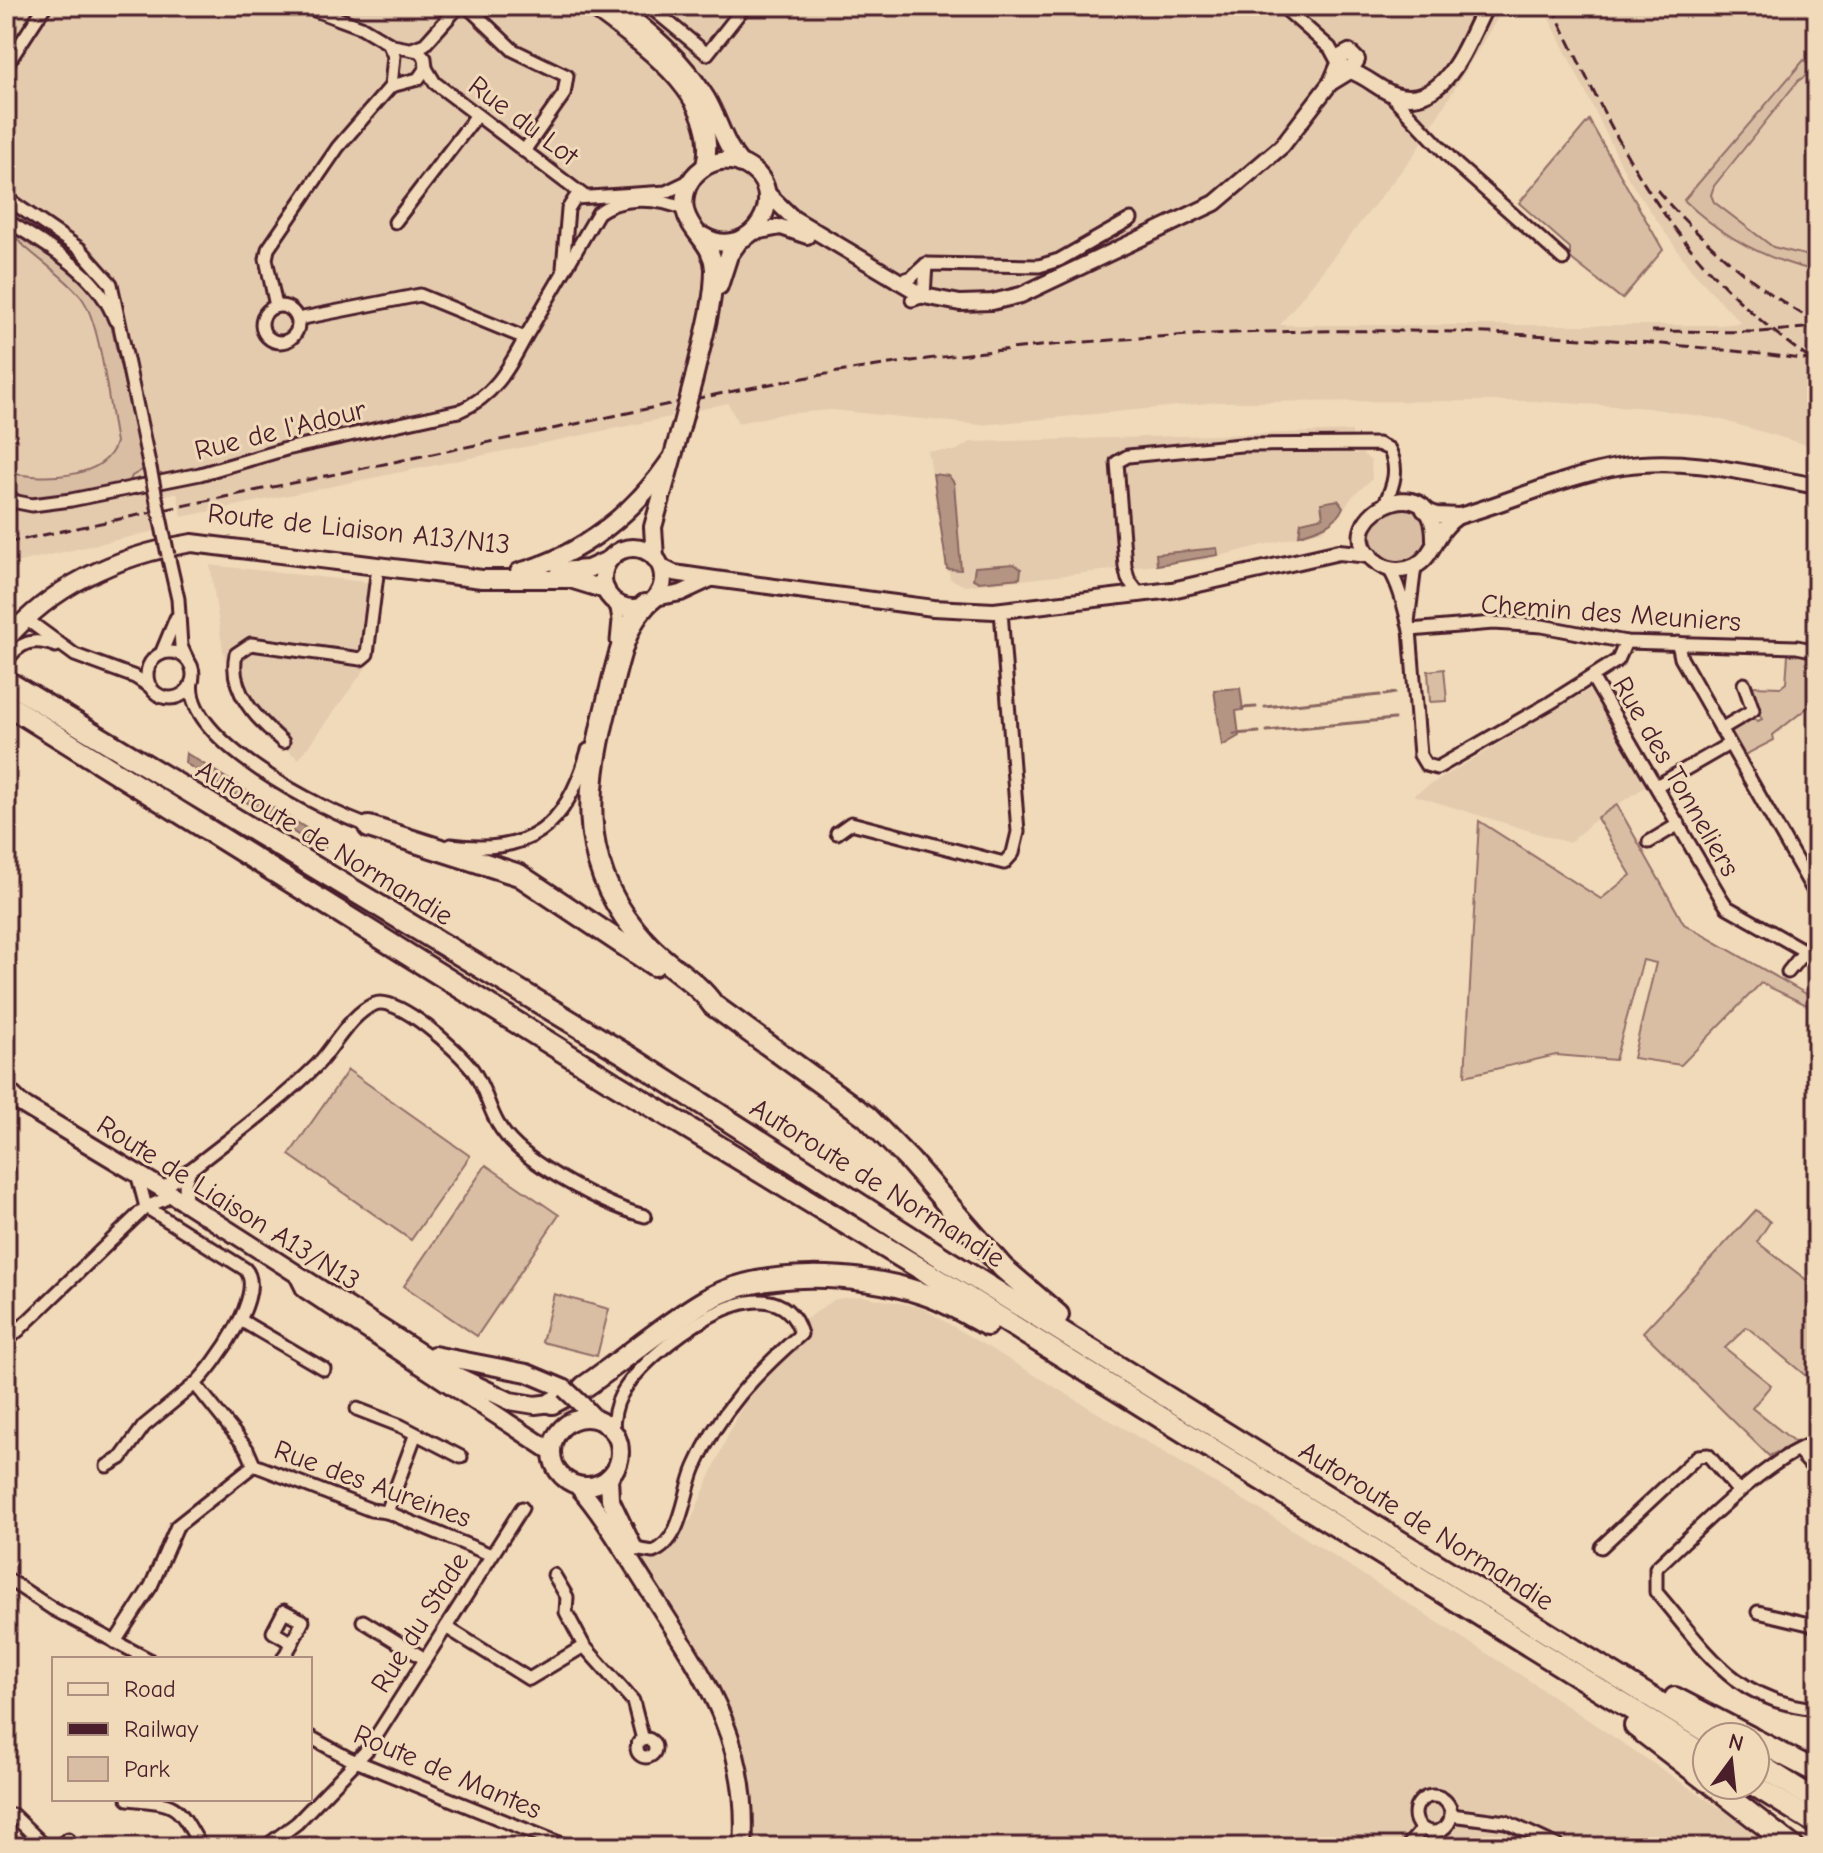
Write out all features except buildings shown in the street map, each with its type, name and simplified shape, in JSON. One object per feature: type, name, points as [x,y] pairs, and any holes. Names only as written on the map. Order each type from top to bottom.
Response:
[{"type":"highway","points":[[650,602],[637,615],[622,650],[596,753],[590,793],[593,844],[608,889],[625,919],[647,945],[704,993],[713,1005]]},
{"type":"highway","name":"Autoroute de Normandie","points":[[6,681],[628,1056],[1691,1722]]},
{"type":"highway","name":"Autoroute de Normandie","points":[[6,704],[1691,1746]]},
{"type":"highway","points":[[369,827],[483,861],[531,881],[713,1005],[866,1116],[910,1161],[1003,1268],[1056,1312],[1071,1336]]},
{"type":"highway","points":[[569,1396],[720,1293],[769,1278],[872,1283],[924,1293],[1036,1353],[1050,1350]]},
{"type":"highway","points":[[692,1324],[724,1300],[769,1284],[802,1279]]},
{"type":"highway","points":[[1578,1652],[1610,1662],[1720,1721]]},
{"type":"highway","points":[[1586,1681],[1602,1703],[1691,1769]]},
{"type":"highway","points":[[1771,1748],[1817,1772]]},
{"type":"highway","points":[[1771,1772],[1817,1801]]},
{"type":"highway","points":[[1771,1796],[1817,1824]]},
{"type":"highway","points":[[1734,1801],[1793,1847]]},
{"type":"main road","points":[[591,6],[646,48],[684,89],[709,140],[705,166]]},
{"type":"main road","points":[[616,6],[685,67],[708,103],[728,147],[741,164],[757,174],[767,193],[766,214],[755,232],[739,241],[719,243],[703,236],[690,223],[685,210],[685,195],[691,180],[705,166],[721,161],[741,164]]},
{"type":"main road","points":[[661,495],[642,531],[626,549],[610,559],[604,576],[611,596],[631,608],[650,602],[663,581],[652,534],[702,341],[714,270],[703,236]]},
{"type":"main road","points":[[702,341],[729,255],[739,241]]},
{"type":"main road","points":[[519,572],[553,563],[616,520],[647,495],[671,459]]},
{"type":"main road","name":"Route de Liaison A13/N13","points":[[6,640],[26,619],[67,587],[144,546],[199,535],[471,570],[519,572],[588,569],[610,559]]},
{"type":"main road","name":"Route de Liaison A13/N13","points":[[106,567],[192,543],[482,579],[570,579],[611,596]]},
{"type":"main road","points":[[626,549],[641,550],[658,562]]},
{"type":"main road","name":"Route de Liaison A13/N13","points":[[6,1089],[13,1102],[166,1190],[410,1345]]},
{"type":"main road","points":[[299,1277],[305,1289],[551,1451]]},
{"type":"main road","points":[[410,1345],[455,1375],[503,1398],[524,1404],[569,1396]]},
{"type":"main road","points":[[410,1345],[453,1361],[548,1379],[613,1432],[620,1452],[609,1477],[610,1499],[634,1549],[713,1678],[736,1725],[749,1795],[749,1847]]},
{"type":"main road","points":[[595,1419],[579,1418],[565,1424],[555,1436],[551,1451],[559,1474],[577,1485],[597,1510],[721,1707],[741,1773],[743,1847]]},
{"type":"main road","points":[[577,1485],[591,1486],[609,1477]]},
{"type":"street","points":[[6,66],[45,6]]},
{"type":"street","points":[[304,6],[361,27],[388,43],[409,49],[426,63],[435,83]]},
{"type":"street","points":[[276,306],[266,259],[268,249],[338,147],[391,86],[395,66],[409,49],[429,41],[459,6]]},
{"type":"street","points":[[467,6],[513,50],[567,76],[564,94],[524,151]]},
{"type":"street","points":[[649,6],[707,54],[745,6]]},
{"type":"street","points":[[1282,6],[1344,62],[1388,92],[1457,165],[1563,259]]},
{"type":"street","points":[[1388,92],[1413,93],[1434,82],[1454,65],[1486,6]]},
{"type":"street","points":[[412,80],[426,63],[429,41]]},
{"type":"street","points":[[388,43],[395,66],[412,80]]},
{"type":"street","points":[[755,232],[774,226],[795,230],[918,298],[954,311],[1007,307],[1037,295],[1075,271],[1215,203],[1282,146],[1344,62]]},
{"type":"street","points":[[1344,62],[1382,82],[1413,93]]},
{"type":"street","points":[[391,86],[412,80],[435,83]]},
{"type":"street","name":"Rue du Lot","points":[[435,83],[587,197],[666,192],[691,180]]},
{"type":"street","points":[[1413,93],[1414,119]]},
{"type":"street","points":[[395,222],[477,115]]},
{"type":"street","points":[[561,276],[568,208],[564,181]]},
{"type":"street","points":[[767,193],[793,218],[918,298]]},
{"type":"street","points":[[568,208],[587,197],[596,205],[594,219]]},
{"type":"street","points":[[6,198],[80,249],[104,272],[115,293],[121,336],[178,606],[181,646],[193,671],[191,694],[195,707],[236,753],[307,798],[369,827],[438,843],[490,848],[525,840],[554,822],[575,794],[618,633],[611,596]]},
{"type":"street","points":[[568,208],[577,224],[594,219],[612,205],[667,202],[685,210]]},
{"type":"street","name":"Rue de l'Adour","points":[[9,506],[71,500],[200,474],[300,446],[459,411],[476,404],[496,386],[594,219]]},
{"type":"street","points":[[897,282],[912,277],[926,264],[1039,266],[1059,260],[1131,219]]},
{"type":"street","points":[[6,220],[95,282],[109,304],[121,336]]},
{"type":"street","points":[[918,298],[926,264]]},
{"type":"street","points":[[298,319],[422,296],[525,338]]},
{"type":"street","points":[[276,306],[292,310],[298,319],[294,337],[283,342],[270,340],[263,331],[262,318],[276,306]]},
{"type":"street","points":[[1140,595],[1128,579],[1125,566],[1116,467],[1117,462],[1128,456],[1241,445],[1378,444],[1389,449],[1395,471],[1432,523],[1434,540]]},
{"type":"street","points":[[1389,569],[1415,566],[1427,556],[1444,526],[1459,516],[1596,472],[1655,463],[1707,465],[1817,486]]},
{"type":"street","points":[[658,562],[679,574],[933,608],[1001,611],[1140,595],[1212,584],[1339,552],[1356,541],[1371,513],[1385,503],[1394,485],[1395,471]]},
{"type":"street","points":[[6,490],[9,506]]},
{"type":"street","points":[[1385,503],[1417,506],[1459,516]]},
{"type":"street","points":[[1364,529],[1370,555]]},
{"type":"street","points":[[1339,552],[1370,555],[1389,569],[1398,585],[1403,616],[1409,626]]},
{"type":"street","points":[[1113,598],[1125,566]]},
{"type":"street","points":[[1415,566],[1409,626],[1420,755],[1426,765],[1437,768],[1592,677],[1618,660],[1626,642]]},
{"type":"street","points":[[283,742],[257,719],[241,694],[232,669],[236,654],[251,644],[361,659],[367,654],[378,567]]},
{"type":"street","points":[[650,602],[684,592],[702,581],[715,579]]},
{"type":"street","points":[[105,667],[135,668],[150,663],[161,654],[172,633],[178,606]]},
{"type":"street","points":[[837,833],[851,823],[1004,863],[1013,853],[1018,832],[1001,611]]},
{"type":"street","points":[[26,619],[64,649]]},
{"type":"street","name":"Chemin des Meuniers","points":[[1409,626],[1493,623],[1542,626],[1626,642],[1797,647],[1817,651]]},
{"type":"street","points":[[6,662],[17,648],[29,641],[64,649],[135,677],[161,696],[174,697],[186,692],[192,681]]},
{"type":"street","points":[[1678,643],[1681,658],[1817,897]]},
{"type":"street","points":[[161,654],[176,652],[187,659]]},
{"type":"street","points":[[150,663],[147,675],[151,688]]},
{"type":"street","name":"Rue des Tonneliers","points":[[1592,677],[1727,907],[1803,950]]},
{"type":"street","points":[[1721,729],[1753,710],[1744,684]]},
{"type":"street","points":[[1658,785],[1729,744]]},
{"type":"street","points":[[1649,842],[1679,824]]},
{"type":"street","points":[[1788,972],[1817,936]]},
{"type":"street","points":[[6,1342],[146,1207],[163,1200],[166,1190],[317,1065],[364,1010],[378,1002],[396,1004],[412,1015],[471,1068],[500,1130],[520,1150],[603,1201],[645,1216]]},
{"type":"street","points":[[186,1203],[185,1183],[190,1170]]},
{"type":"street","points":[[107,1466],[121,1458],[144,1426],[195,1384],[242,1321],[244,1304],[253,1288],[250,1274],[146,1207],[137,1173]]},
{"type":"street","points":[[613,1432],[620,1398],[630,1383],[692,1324],[732,1305],[775,1302],[791,1313],[801,1334],[755,1377],[716,1427],[691,1476],[670,1540],[653,1552],[634,1549]]},
{"type":"street","points":[[6,1317],[19,1330]]},
{"type":"street","points":[[242,1321],[324,1369]]},
{"type":"street","name":"Rue des Aureines","points":[[195,1384],[247,1449],[254,1465],[371,1510],[387,1512],[489,1554]]},
{"type":"street","points":[[357,1409],[401,1426],[415,1436],[461,1457]]},
{"type":"street","points":[[387,1512],[415,1436]]},
{"type":"street","points":[[1817,1442],[1798,1451],[1739,1492],[1656,1568],[1656,1592],[1721,1668],[1760,1698],[1817,1709]]},
{"type":"street","points":[[1798,1451],[1817,1472]]},
{"type":"street","points":[[1601,1547],[1698,1456],[1708,1455],[1739,1492]]},
{"type":"street","points":[[115,1642],[133,1608],[151,1586],[177,1526],[254,1465]]},
{"type":"street","name":"Rue du Stade","points":[[265,1847],[297,1823],[358,1761],[377,1736],[489,1554],[522,1508]]},
{"type":"street","points":[[554,1575],[567,1597],[566,1612],[584,1646],[633,1701],[643,1740]]},
{"type":"street","points":[[6,1578],[53,1609],[144,1657]]},
{"type":"street","points":[[1758,1612],[1817,1626]]},
{"type":"street","points":[[363,1621],[425,1659]]},
{"type":"street","points":[[446,1627],[529,1679],[584,1646]]},
{"type":"street","points":[[284,1657],[292,1643]]},
{"type":"street","name":"Route de Mantes","points":[[312,1738],[358,1761],[569,1847]]},
{"type":"street","points":[[1427,1796],[1445,1800],[1451,1815],[1442,1829],[1436,1832],[1422,1829],[1415,1819],[1415,1808],[1427,1796]]},
{"type":"street","points":[[148,1801],[168,1803],[179,1809],[201,1847]]},
{"type":"street","points":[[13,1815],[46,1847]]},
{"type":"street","points":[[1451,1815],[1506,1822],[1560,1847]]},
{"type":"street","points":[[1407,1847],[1422,1829]]},
{"type":"street","points":[[57,1847],[68,1839]]},
{"type":"shaded area","points":[[6,6],[1505,6],[1416,152],[1280,325],[1718,325],[1741,323],[1691,270],[1629,180],[1543,6],[1817,6],[1817,448],[1718,419],[1648,408],[1531,401],[1219,402],[981,425],[831,410],[782,414],[738,423],[728,403],[698,410],[703,385],[678,390],[671,417],[182,517],[177,493],[149,498],[156,531],[6,565]]},
{"type":"shaded area","points":[[1352,431],[1353,454],[1362,453],[1371,461],[1372,479],[1353,496],[1336,520],[1321,531],[1203,560],[965,586],[950,579],[928,451],[955,451],[971,442]]},
{"type":"shaded area","points":[[933,474],[949,476],[954,483],[961,570],[947,569]]},
{"type":"shaded area","points":[[1338,500],[1343,507],[1336,518],[1325,526],[1299,535],[1301,522],[1323,517],[1321,503]]},
{"type":"shaded area","points":[[1217,548],[1218,555],[1157,565],[1156,554]]},
{"type":"shaded area","points":[[1014,564],[1021,569],[1020,578],[979,582],[973,579],[975,567]]},
{"type":"shaded area","points":[[210,565],[384,584],[373,658],[299,759],[253,724],[237,701],[223,651]]},
{"type":"shaded area","points":[[1240,688],[1243,710],[1236,711],[1239,736],[1222,746],[1214,690]]},
{"type":"shaded area","points":[[1590,689],[1648,785],[1597,818],[1569,843],[1413,795]]},
{"type":"shaded area","points":[[186,753],[322,838],[326,841],[325,848],[317,847],[185,763]]},
{"type":"shaded area","points":[[862,1296],[921,1307],[1277,1520],[1527,1679],[1691,1789],[1691,1801],[1709,1801],[1778,1847],[739,1847],[742,1817],[725,1726],[631,1557],[691,1520],[735,1419],[786,1333],[835,1299]]},
{"type":"green space","points":[[1804,60],[1811,66],[1810,73],[1798,81],[1714,186],[1711,195],[1714,202],[1773,247],[1817,258],[1817,271],[1745,245],[1713,225],[1684,200]]},
{"type":"green space","points":[[1589,120],[1663,250],[1622,299],[1570,258],[1570,248],[1519,203]]},
{"type":"green space","points":[[6,225],[84,277],[109,316],[144,469],[132,476],[129,483],[49,499],[24,498],[6,485],[6,472],[52,476],[85,471],[110,455],[116,442],[99,345],[88,309],[72,287],[23,245]]},
{"type":"green space","points":[[1400,506],[1420,515],[1429,535],[1420,555],[1400,564],[1380,555],[1371,535],[1380,515]]},
{"type":"green space","points":[[1788,655],[1817,658],[1817,700],[1773,735],[1774,740],[1741,757],[1725,731],[1750,716],[1758,721],[1762,719],[1752,700],[1752,686],[1781,687],[1786,683]]},
{"type":"green space","points":[[1444,669],[1447,701],[1430,702],[1428,671]]},
{"type":"green space","points":[[1617,805],[1684,924],[1817,1000],[1817,1010],[1761,983],[1681,1065],[1633,1058],[1656,963],[1643,960],[1615,1060],[1556,1055],[1465,1076],[1479,821],[1601,899],[1631,875],[1597,818]]},
{"type":"green space","points":[[348,1070],[470,1156],[411,1240],[289,1155]]},
{"type":"green space","points":[[486,1165],[559,1215],[477,1336],[404,1286]]},
{"type":"green space","points":[[1756,1210],[1770,1222],[1757,1242],[1817,1288],[1817,1385],[1747,1327],[1725,1348],[1771,1385],[1752,1408],[1796,1443],[1769,1456],[1643,1332]]},
{"type":"green space","points":[[554,1294],[609,1309],[597,1356],[542,1342]]},
{"type":"waterway","points":[[1384,695],[1395,693]]},
{"type":"waterway","points":[[1265,707],[1380,695]]},
{"type":"waterway","points":[[1242,708],[1256,707]]},
{"type":"waterway","points":[[1267,731],[1394,719]]},
{"type":"waterway","points":[[1234,734],[1259,732]]},
{"type":"railway","points":[[1552,6],[1603,110],[1654,200],[1684,241],[1719,280],[1759,319],[1807,357]]},
{"type":"railway","points":[[1657,190],[1690,226],[1731,263],[1775,297],[1817,322]]},
{"type":"railway","points":[[1652,331],[1760,332],[1817,327]]},
{"type":"railway","points":[[6,543],[777,383],[877,366],[1038,346],[1261,332],[1483,333],[1706,348],[1817,361]]}]
